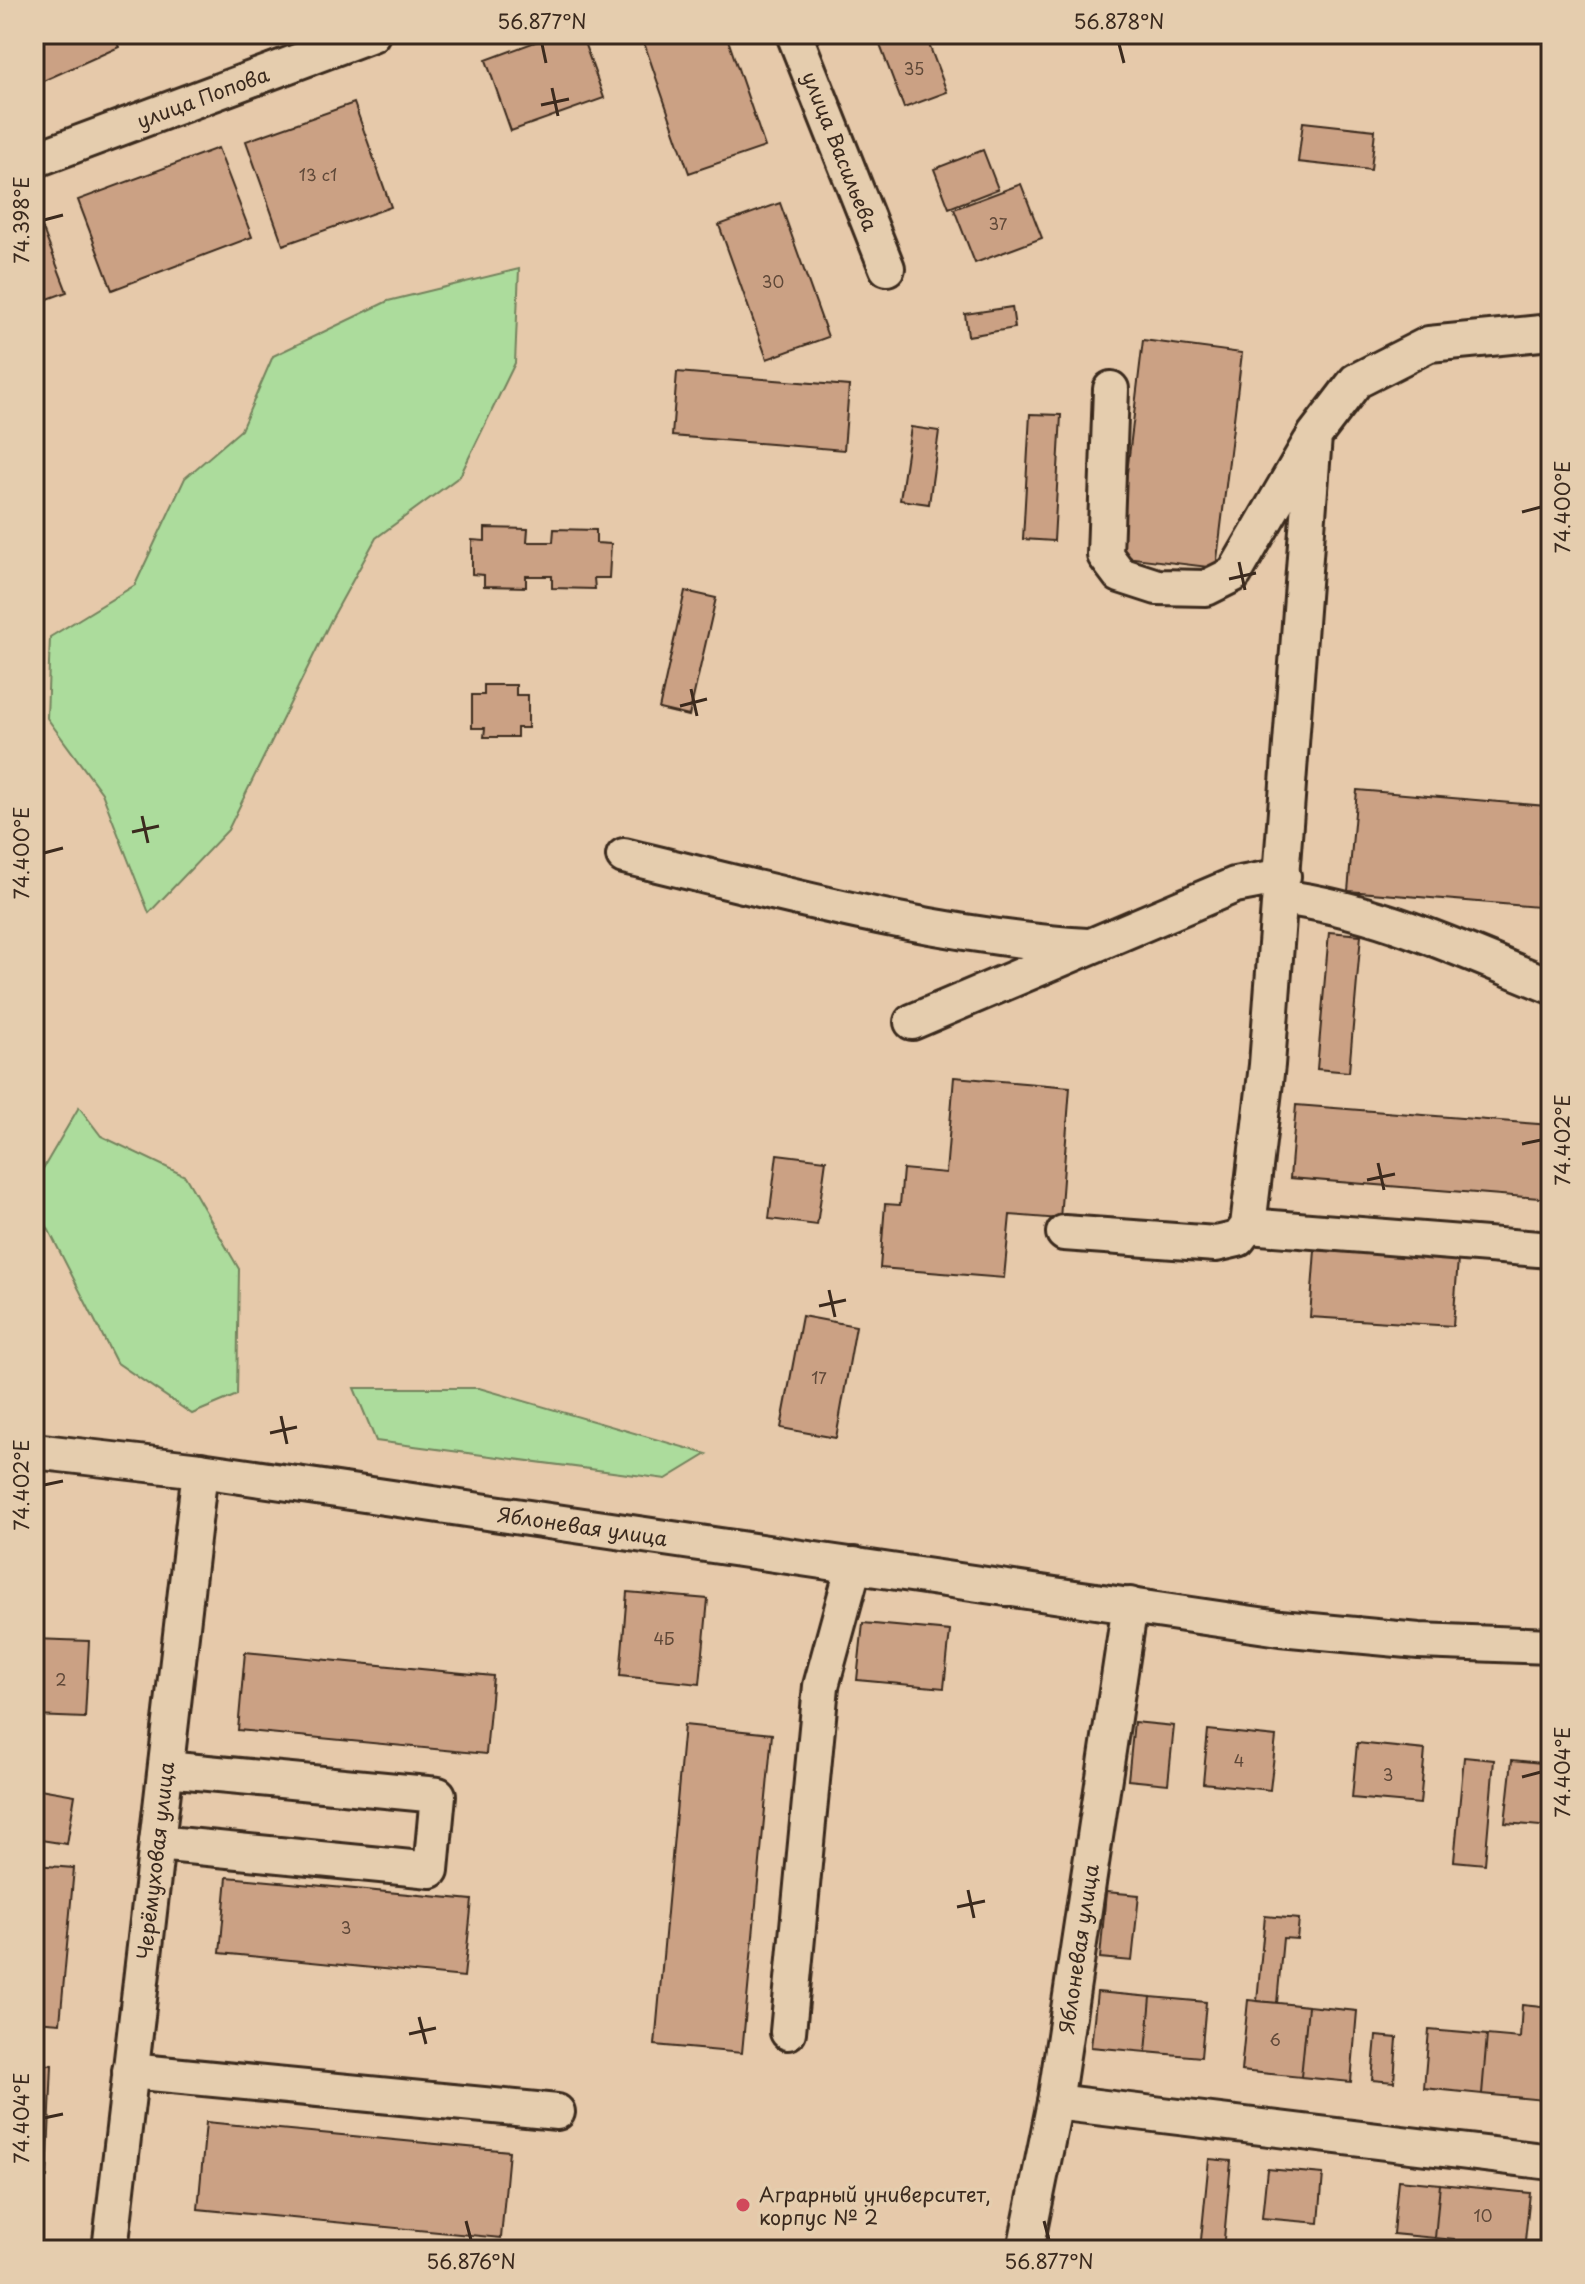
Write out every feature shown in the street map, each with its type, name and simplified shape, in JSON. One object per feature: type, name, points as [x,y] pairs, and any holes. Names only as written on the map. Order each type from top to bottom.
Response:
[{"type":"street","name":"улица Попова","points":[[34,160],[372,34]]},
{"type":"street","name":"улица Васильева","points":[[794,34],[887,268]]},
{"type":"street","points":[[1111,389],[1105,555],[1120,575],[1157,587],[1206,588],[1234,574],[1314,436],[1356,381],[1429,344],[1551,332]]},
{"type":"street","points":[[1064,1233],[1216,1244],[1238,1239],[1248,1226],[1267,1065],[1282,886],[1314,436]]},
{"type":"street","points":[[624,856],[793,897],[1007,941],[1087,946]]},
{"type":"street","points":[[912,1022],[1235,885],[1282,886],[1326,903],[1380,917],[1551,986]]},
{"type":"street","points":[[1248,1226],[1551,1250]]},
{"type":"street","name":"Яблоневая улица","points":[[34,1451],[200,1470],[1280,1628],[1419,1641],[1551,1646]]},
{"type":"street","name":"Черёмуховая улица","points":[[110,2250],[200,1470]]},
{"type":"street","points":[[788,2032],[821,1686],[854,1565]]},
{"type":"street","name":"Яблоневая улица","points":[[1025,2250],[1055,2102],[1130,1605]]},
{"type":"street","points":[[157,1843],[431,1870],[438,1795],[166,1769]]},
{"type":"street","points":[[130,2071],[557,2112]]},
{"type":"street","points":[[1055,2102],[1551,2162]]},
{"type":"green space","points":[[519,269],[515,363],[460,476],[376,538],[331,620],[228,830],[149,913],[102,793],[47,718],[50,637],[135,585],[185,478],[241,430],[273,356],[388,301]]},
{"type":"green space","points":[[79,1107],[101,1136],[185,1176],[239,1269],[237,1395],[192,1414],[116,1362],[34,1201],[34,1184]]},
{"type":"green space","points":[[354,1388],[479,1388],[707,1454],[666,1479],[376,1441]]},
{"type":"building","points":[[34,34],[113,34],[119,47],[41,82],[34,65]]},
{"type":"building","points":[[557,34],[581,34],[604,98],[511,131],[486,60]]},
{"type":"building","points":[[641,34],[726,34],[765,147],[689,173]]},
{"type":"building","points":[[909,34],[925,34],[947,92],[904,108],[880,45]]},
{"type":"building","points":[[354,103],[391,207],[283,245],[246,141]]},
{"type":"building","points":[[1303,122],[1375,130],[1371,170],[1298,162]]},
{"type":"building","points":[[218,148],[252,237],[112,290],[78,200]]},
{"type":"building","points":[[983,150],[998,189],[949,208],[934,169]]},
{"type":"building","points":[[1021,184],[1042,238],[975,263],[954,209]]},
{"type":"building","points":[[780,203],[828,337],[767,359],[719,225]]},
{"type":"building","points":[[41,224],[67,292],[34,304],[34,226]]},
{"type":"building","points":[[1012,307],[1015,328],[968,336],[965,314]]},
{"type":"building","points":[[1143,340],[1242,353],[1216,568],[1117,556]]},
{"type":"building","points":[[677,372],[849,386],[844,450],[672,436]]},
{"type":"building","points":[[1030,414],[1061,415],[1054,541],[1023,539]]},
{"type":"building","points":[[911,427],[939,431],[929,504],[900,500]]},
{"type":"building","points":[[485,528],[528,529],[527,542],[553,542],[554,529],[596,530],[596,543],[611,544],[609,578],[594,578],[595,589],[552,588],[552,576],[526,576],[526,587],[484,586],[484,575],[472,574],[472,540],[485,541]]},
{"type":"building","points":[[685,591],[716,598],[689,716],[659,709]]},
{"type":"building","points":[[484,685],[516,685],[516,695],[528,695],[528,728],[517,728],[517,737],[484,737],[485,728],[472,728],[472,695],[484,695]]},
{"type":"building","points":[[1357,790],[1546,806],[1538,907],[1348,891]]},
{"type":"building","points":[[1329,932],[1361,935],[1349,1072],[1317,1069]]},
{"type":"building","points":[[954,1077],[1070,1087],[1060,1219],[1010,1215],[1004,1278],[880,1268],[885,1204],[900,1205],[903,1169],[946,1173]]},
{"type":"building","points":[[1296,1105],[1551,1125],[1551,1199],[1290,1178]]},
{"type":"building","points":[[777,1154],[826,1160],[817,1225],[769,1219]]},
{"type":"building","points":[[1315,1250],[1458,1259],[1453,1326],[1310,1317]]},
{"type":"building","points":[[802,1316],[856,1326],[836,1438],[781,1428]]},
{"type":"building","points":[[627,1592],[708,1599],[700,1684],[620,1676]]},
{"type":"building","points":[[863,1623],[950,1631],[944,1688],[857,1680]]},
{"type":"building","points":[[34,1639],[89,1641],[85,1718],[34,1716]]},
{"type":"building","points":[[245,1652],[493,1676],[486,1754],[238,1730]]},
{"type":"building","points":[[1134,1722],[1174,1726],[1168,1784],[1128,1780]]},
{"type":"building","points":[[684,1725],[772,1734],[742,2053],[655,2045]]},
{"type":"building","points":[[1208,1730],[1276,1737],[1270,1790],[1203,1783]]},
{"type":"building","points":[[1357,1743],[1425,1750],[1420,1804],[1352,1798]]},
{"type":"building","points":[[1464,1757],[1494,1760],[1485,1864],[1454,1861]]},
{"type":"building","points":[[1512,1760],[1551,1764],[1551,1827],[1505,1823]]},
{"type":"building","points":[[34,1788],[75,1795],[67,1844],[34,1839]]},
{"type":"building","points":[[34,1865],[74,1868],[60,2023],[34,2021]]},
{"type":"building","points":[[227,1877],[472,1900],[464,1977],[220,1953]]},
{"type":"building","points":[[1106,1892],[1139,1895],[1132,1961],[1100,1958]]},
{"type":"building","points":[[1265,1916],[1299,1919],[1297,1939],[1283,1938],[1277,2003],[1257,2001]]},
{"type":"building","points":[[1097,1992],[1151,1997],[1146,2052],[1091,2047]]},
{"type":"building","points":[[1151,1997],[1206,2002],[1201,2057],[1146,2052]]},
{"type":"building","points":[[1248,2000],[1308,2006],[1301,2077],[1241,2071]]},
{"type":"building","points":[[1522,2005],[1551,2008],[1544,2100],[1482,2094],[1487,2035],[1520,2038]]},
{"type":"building","points":[[1308,2006],[1357,2011],[1351,2082],[1301,2077]]},
{"type":"building","points":[[1429,2030],[1487,2035],[1482,2094],[1424,2088]]},
{"type":"building","points":[[1376,2036],[1397,2038],[1394,2082],[1372,2080]]},
{"type":"building","points":[[34,2064],[52,2065],[47,2178],[34,2177]]},
{"type":"building","points":[[206,2122],[509,2151],[501,2238],[198,2209]]},
{"type":"building","points":[[1209,2159],[1231,2161],[1223,2250],[1200,2250]]},
{"type":"building","points":[[1267,2169],[1323,2174],[1319,2223],[1262,2218]]},
{"type":"building","points":[[1398,2180],[1440,2184],[1435,2238],[1393,2234]]},
{"type":"building","points":[[1440,2184],[1530,2193],[1524,2250],[1453,2250],[1454,2240],[1435,2238]]},
{"type":"place","name":"Аграрный университет, корпус № 2","points":[[743,2205]]}]
